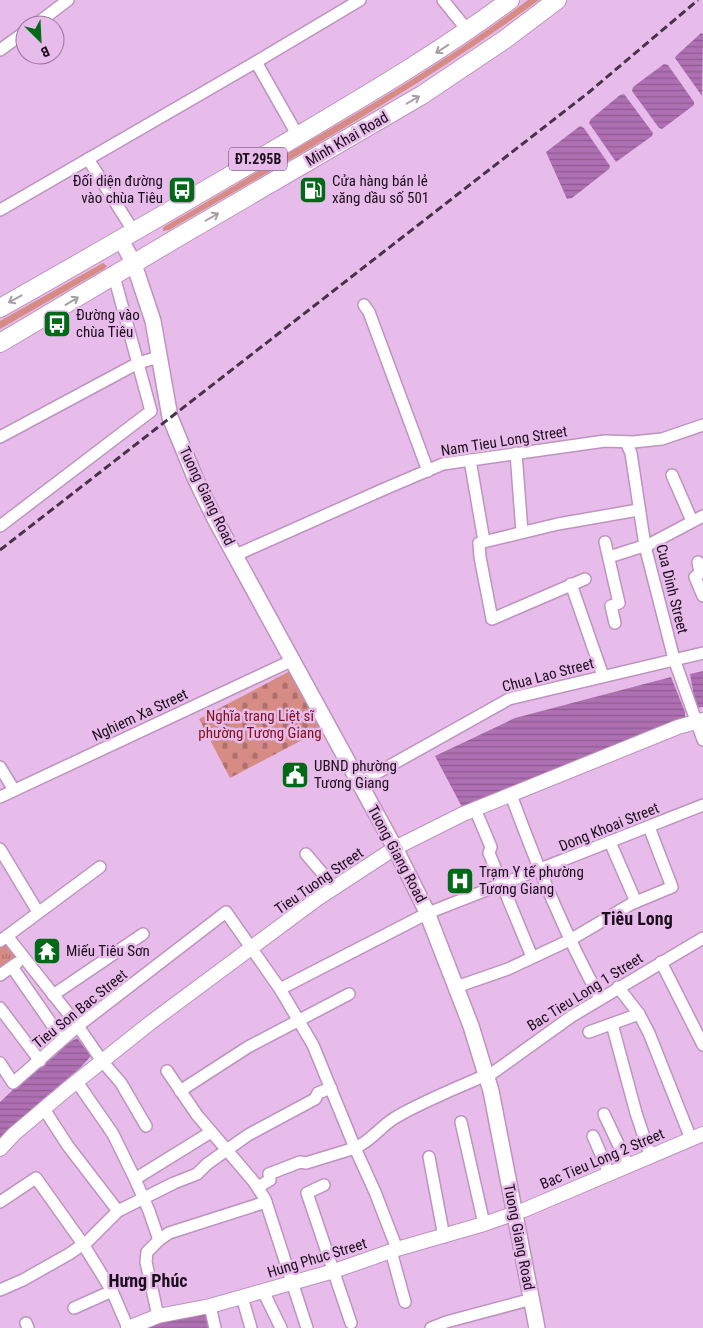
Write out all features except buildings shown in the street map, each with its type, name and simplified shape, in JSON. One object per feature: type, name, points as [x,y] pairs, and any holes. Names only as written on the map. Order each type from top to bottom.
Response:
[{"type":"main road","name":"Minh Khai Road","points":[[0,308],[127,236],[416,65],[468,31],[510,0]]},
{"type":"main road","name":"Minh Khai Road","points":[[0,343],[422,95],[504,40],[557,0]]},
{"type":"main road","name":"Tuong Giang Road","points":[[127,236],[153,321],[170,417],[179,440],[200,488],[395,848],[428,913],[471,1026],[491,1091],[536,1328]]},
{"type":"street","points":[[48,15],[68,0]]},
{"type":"street","points":[[0,210],[360,0]]},
{"type":"street","points":[[443,0],[468,31]]},
{"type":"street","points":[[0,50],[15,39]]},
{"type":"street","points":[[256,62],[298,136]]},
{"type":"street","points":[[88,159],[127,236]]},
{"type":"street","points":[[0,526],[151,411],[114,276]]},
{"type":"street","points":[[364,305],[369,312],[428,471]]},
{"type":"street","points":[[0,437],[138,363],[159,357]]},
{"type":"street","name":"Nam Tieu Long Street","points":[[236,556],[443,464],[605,441],[626,442],[662,439],[703,425]]},
{"type":"street","name":"Cua Dinh Street","points":[[626,442],[631,453],[638,510],[645,546],[674,659],[700,720],[703,740]]},
{"type":"street","points":[[516,453],[522,532]]},
{"type":"street","points":[[470,460],[484,541]]},
{"type":"street","points":[[672,475],[692,521]]},
{"type":"street","points":[[585,579],[492,620],[479,543],[558,524],[638,510]]},
{"type":"street","points":[[608,557],[645,546],[703,516]]},
{"type":"street","points":[[605,542],[619,603],[611,606],[615,623]]},
{"type":"street","points":[[698,562],[700,573],[695,577],[703,596]]},
{"type":"street","points":[[571,584],[603,676]]},
{"type":"street","name":"Chua Lao Street","points":[[359,783],[509,699],[703,653]]},
{"type":"street","name":"Nghiem Xa Street","points":[[0,797],[293,660]]},
{"type":"street","name":"Tieu Tuong Street","points":[[0,1149],[14,1134],[150,1023],[335,888],[395,848],[475,809],[700,720]]},
{"type":"street","points":[[0,767],[14,790]]},
{"type":"street","points":[[512,795],[539,870],[577,956],[600,998]]},
{"type":"street","name":"Dong Khoai Street","points":[[280,989],[428,913],[703,806]]},
{"type":"street","points":[[475,809],[491,846],[489,854],[532,957]]},
{"type":"street","points":[[456,987],[502,971],[570,940],[636,902],[672,887],[649,827]]},
{"type":"street","points":[[610,842],[636,902]]},
{"type":"street","points":[[0,849],[38,912]]},
{"type":"street","points":[[306,854],[335,888]]},
{"type":"street","points":[[100,866],[3,938],[25,958],[78,1026],[102,1061],[126,1090],[146,1126]]},
{"type":"street","name":"Tieu Son Bac Street","points":[[0,1063],[13,1083],[78,1026],[226,912],[251,948]]},
{"type":"street","points":[[53,995],[143,934]]},
{"type":"street","name":"Bac Tieu Long 1 Street","points":[[258,1187],[270,1180],[270,1174],[300,1162],[306,1163],[366,1143],[381,1128],[399,1116],[486,1076],[600,998],[703,938]]},
{"type":"street","points":[[251,948],[280,989],[313,1045],[355,1148],[376,1192],[394,1250],[405,1302]]},
{"type":"street","points":[[0,975],[25,958]]},
{"type":"street","points":[[661,962],[703,1045]]},
{"type":"street","points":[[12,967],[62,1039]]},
{"type":"street","points":[[618,987],[639,1014],[697,1137]]},
{"type":"street","points":[[180,1091],[248,1047],[298,1019],[349,994]]},
{"type":"street","points":[[0,1008],[40,1060]]},
{"type":"street","points":[[589,1032],[639,1014]]},
{"type":"street","points":[[612,1024],[636,1113],[650,1155]]},
{"type":"street","points":[[167,1071],[197,1116],[258,1187],[266,1202],[307,1328]]},
{"type":"street","points":[[78,1082],[113,1134],[136,1179],[159,1240]]},
{"type":"street","points":[[0,1290],[23,1280],[83,1244],[118,1211],[174,1183],[197,1174],[207,1164],[248,1135],[315,1099],[318,1093],[331,1088]]},
{"type":"street","points":[[44,1109],[68,1146],[118,1211]]},
{"type":"street","points":[[604,1114],[628,1165]]},
{"type":"street","points":[[461,1122],[484,1224]]},
{"type":"street","points":[[136,1179],[211,1132]]},
{"type":"street","points":[[593,1136],[609,1173]]},
{"type":"street","name":"Bac Tieu Long 2 Street","points":[[514,1214],[650,1155],[697,1137]]},
{"type":"street","points":[[429,1157],[444,1237]]},
{"type":"street","points":[[0,1202],[36,1178],[83,1244],[112,1291],[128,1328]]},
{"type":"street","points":[[324,1185],[307,1193],[352,1323]]},
{"type":"street","points":[[158,1316],[146,1262],[147,1252],[169,1233],[266,1202]]},
{"type":"street","name":"Hung Phuc Street","points":[[128,1328],[158,1316],[210,1306],[334,1272],[394,1250],[444,1237],[514,1214]]},
{"type":"street","points":[[74,1308],[112,1291]]},
{"type":"street","points":[[263,1292],[281,1328]]},
{"type":"street","points":[[242,1297],[250,1328]]},
{"type":"street","points":[[431,1328],[447,1325],[532,1299]]},
{"type":"street","points":[[210,1306],[215,1328]]},
{"type":"green space","points":[[528,0],[539,0],[403,92],[263,176],[169,230],[163,231],[165,226],[412,79],[471,41]]},
{"type":"green space","points":[[103,263],[107,266],[104,269],[0,329],[0,321]]},
{"type":"green space","name":"Nghĩa trang Liệt sĩ phường Tương Giang","points":[[290,671],[321,730],[230,778],[199,719]]},
{"type":"green space","points":[[6,941],[20,959],[0,973],[0,946]]},
{"type":"shaded area","points":[[701,33],[703,34],[702,96],[675,58]]},
{"type":"shaded area","points":[[664,64],[668,65],[694,102],[694,105],[662,129],[659,128],[632,91],[633,87]]},
{"type":"shaded area","points":[[624,94],[653,133],[652,136],[616,162],[589,123],[591,119],[620,95]]},
{"type":"shaded area","points":[[580,126],[584,128],[610,166],[609,169],[572,198],[567,199],[546,152]]},
{"type":"shaded area","points":[[703,671],[703,707],[696,708],[690,674]]},
{"type":"shaded area","points":[[671,677],[685,712],[685,718],[463,809],[435,756],[515,718]]},
{"type":"shaded area","points":[[77,1038],[91,1056],[80,1068],[0,1138],[0,1102],[56,1055],[65,1045]]},
{"type":"shaded area","points":[[206,1309],[214,1328],[137,1328]]},
{"type":"railway","points":[[0,550],[588,93],[698,0]]},
{"type":"place","name":"Đối diện đường vào chùa Tiêu","points":[[182,190]]},
{"type":"place","name":"Cửa hàng bán lẻ xăng dầu số 501","points":[[313,190]]},
{"type":"place","name":"Đường vào chùa Tiêu","points":[[57,324]]},
{"type":"place","name":"UBND phường Tương Giang","points":[[295,775]]},
{"type":"place","name":"Trạm Y tế phường Tương Giang","points":[[460,881]]},
{"type":"place","name":"Miếu Tiêu Sơn","points":[[47,951]]},
{"type":"district","name":"Tiêu Long","points":[[637,919]]},
{"type":"district","name":"Hưng Phúc","points":[[148,1281]]}]
